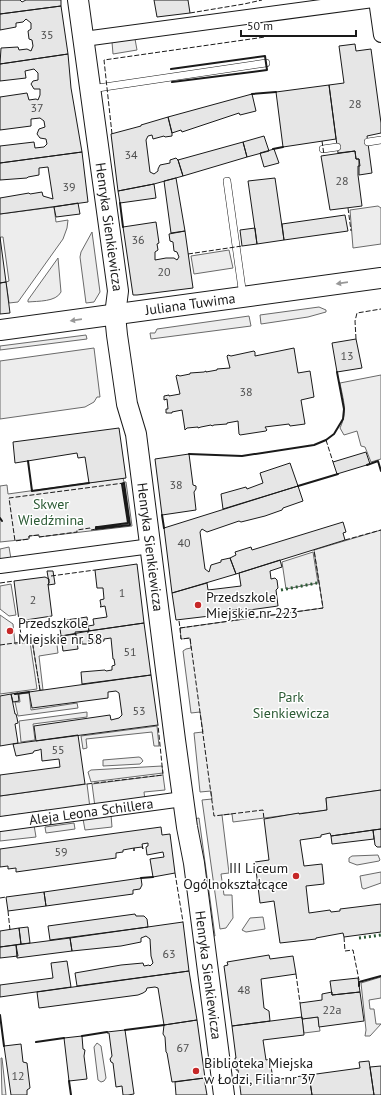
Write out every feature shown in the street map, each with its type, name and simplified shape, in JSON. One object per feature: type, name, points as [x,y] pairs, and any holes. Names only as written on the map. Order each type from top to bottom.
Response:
[{"type":"street","name":"Henryka Sienkiewicza","points":[[78,0],[118,291],[115,315],[126,397],[136,434],[183,799],[195,870],[224,1095]]},
{"type":"street","points":[[84,39],[372,0]]},
{"type":"street","points":[[376,0],[381,35]]},
{"type":"street","name":"Juliana Tuwima","points":[[0,330],[381,278]]},
{"type":"street","points":[[0,566],[151,546]]},
{"type":"street","name":"Aleja Leona Schillera","points":[[0,824],[183,799]]},
{"type":"lane","points":[[90,89],[266,64]]},
{"type":"lane","points":[[368,142],[381,140]]},
{"type":"lane","points":[[323,149],[337,147]]},
{"type":"lane","points":[[227,181],[243,297]]},
{"type":"green space","points":[[135,39],[137,50],[113,54],[112,42]]},
{"type":"green space","points":[[378,206],[381,208],[381,244],[353,248],[350,210]]},
{"type":"green space","points":[[54,207],[56,222],[68,220],[63,239],[18,302],[9,303],[6,282],[9,281],[3,237],[0,237],[0,214]]},
{"type":"green space","points":[[92,232],[100,292],[94,302],[86,303],[80,257],[81,252]]},
{"type":"green space","points":[[229,250],[233,268],[194,274],[191,256]]},
{"type":"green space","points":[[58,258],[61,292],[59,295],[51,299],[28,302],[28,300]]},
{"type":"green space","points":[[319,307],[326,310],[326,312],[308,317],[261,324],[260,315]]},
{"type":"green space","points":[[249,316],[251,326],[151,339],[150,333],[155,333],[157,329]]},
{"type":"green space","points":[[86,335],[87,339],[0,350],[0,346]]},
{"type":"green space","points":[[94,348],[100,397],[97,397],[94,402],[85,407],[0,419],[0,361]]},
{"type":"green space","points":[[381,375],[381,459],[371,462],[365,447],[361,446],[357,431],[344,435],[340,428],[344,411],[340,383]]},
{"type":"green space","name":"Skwer Wiedźmina","points":[[123,478],[124,482],[126,482],[132,526],[39,537],[39,535],[29,536],[29,539],[0,542],[0,486],[7,485],[8,494]]},
{"type":"green space","name":"Park Sienkiewicza","points":[[381,530],[381,790],[326,798],[327,810],[233,822],[232,814],[222,815],[229,873],[221,874],[224,895],[232,895],[233,918],[226,928],[220,929],[202,800],[212,799],[211,791],[200,792],[194,733],[203,732],[200,712],[191,713],[183,651],[191,648],[190,638],[181,639],[180,628],[323,608],[314,550]]},
{"type":"green space","points":[[9,547],[11,559],[0,560],[0,549]]},
{"type":"green space","points":[[313,552],[318,583],[286,589],[282,562]]},
{"type":"green space","points":[[11,584],[16,615],[9,616],[0,609],[0,586]]},
{"type":"green space","points":[[0,615],[13,624],[15,644],[30,642],[37,689],[0,694]]},
{"type":"green space","points":[[56,637],[58,653],[39,656],[43,690],[40,690],[32,640]]},
{"type":"green space","points":[[29,693],[31,710],[77,703],[78,708],[18,716],[15,702],[20,702],[19,694]]},
{"type":"green space","points":[[87,712],[87,717],[33,724],[35,740],[21,742],[19,721]]},
{"type":"green space","points":[[157,726],[159,746],[154,746],[152,732],[86,739],[87,748],[83,749],[81,736]]},
{"type":"green space","points":[[139,757],[143,761],[140,764],[103,766],[103,760]]},
{"type":"green space","points":[[162,766],[163,773],[91,782],[88,772],[91,770]]},
{"type":"green space","points":[[163,775],[165,790],[144,792],[145,800],[95,807],[92,784]]},
{"type":"green space","points":[[87,784],[90,808],[74,807],[48,813],[47,810],[28,813],[21,817],[20,814],[0,817],[0,796]]},
{"type":"green space","points":[[111,815],[112,827],[85,830],[83,819]]},
{"type":"green space","points":[[199,818],[215,936],[212,936],[194,819]]},
{"type":"green space","points":[[74,823],[75,829],[46,833],[45,827]]},
{"type":"green space","points":[[34,825],[36,837],[0,841],[0,829]]},
{"type":"green space","points":[[378,855],[379,861],[357,865],[349,862],[349,858],[352,856]]},
{"type":"green space","points":[[381,872],[381,883],[364,889],[362,888],[360,876]]},
{"type":"green space","points":[[263,917],[265,929],[246,932],[242,930],[250,918]]},
{"type":"green space","points":[[381,977],[381,998],[369,1000],[370,1009],[374,1009],[376,1024],[381,1024],[370,1036],[365,1036],[366,1030],[361,983]]},
{"type":"green space","points":[[318,1017],[320,1031],[304,1033],[302,1019]]},
{"type":"green space","points":[[97,1043],[101,1046],[106,1078],[101,1082],[98,1080],[94,1047]]},
{"type":"green space","points":[[2,1058],[6,1095],[2,1095]]},
{"type":"building","points":[[0,0],[20,0],[22,2],[26,0],[61,0],[61,6],[0,14]]},
{"type":"building","points":[[154,0],[188,0],[190,13],[157,17]]},
{"type":"building","points":[[61,6],[68,54],[0,64],[1,48],[18,47],[19,50],[27,49],[31,51],[33,46],[32,40],[29,39],[28,31],[31,29],[31,23],[26,19],[23,22],[16,23],[16,27],[0,30],[0,14]]},
{"type":"building","points":[[355,44],[356,51],[371,49],[381,123],[381,133],[367,136],[372,173],[359,175],[359,159],[356,159],[355,151],[338,153],[329,85],[344,83],[339,46]]},
{"type":"building","points":[[68,54],[71,88],[82,152],[0,163],[0,146],[34,142],[35,148],[44,147],[47,144],[46,139],[40,138],[37,134],[39,129],[45,127],[44,121],[40,118],[31,119],[31,126],[0,130],[0,97],[27,93],[29,100],[38,100],[40,89],[34,89],[31,84],[33,81],[38,80],[38,73],[34,69],[25,71],[26,78],[0,81],[0,64]]},
{"type":"building","points":[[329,85],[336,139],[283,147],[276,92]]},
{"type":"building","points":[[252,94],[256,111],[240,115],[239,113],[182,132],[181,130],[172,133],[168,117]]},
{"type":"building","points":[[168,117],[172,136],[164,136],[153,139],[152,135],[148,136],[146,140],[150,172],[154,174],[158,171],[160,165],[170,163],[170,160],[176,158],[183,176],[154,184],[118,191],[111,134]]},
{"type":"building","points":[[264,136],[269,151],[247,157],[243,142]]},
{"type":"building","points":[[243,142],[247,157],[183,176],[178,160]]},
{"type":"building","points":[[274,149],[279,163],[264,167],[260,153]]},
{"type":"building","points":[[355,151],[356,159],[359,159],[360,166],[358,166],[358,175],[362,206],[330,210],[321,156]]},
{"type":"building","points":[[82,152],[88,202],[0,214],[0,198],[42,192],[43,196],[53,199],[48,167],[39,168],[39,175],[27,178],[0,180],[0,163]]},
{"type":"building","points":[[176,178],[185,231],[171,233],[164,181]]},
{"type":"building","points":[[275,178],[284,240],[257,244],[248,181]]},
{"type":"building","points":[[154,184],[156,198],[120,203],[118,191]]},
{"type":"building","points":[[78,203],[80,214],[56,217],[54,207]]},
{"type":"building","points":[[345,215],[348,231],[284,240],[282,224]]},
{"type":"building","points":[[156,222],[159,243],[157,244],[158,250],[155,252],[155,260],[174,258],[177,260],[179,257],[177,252],[174,251],[173,242],[170,241],[169,234],[185,231],[193,288],[133,295],[123,227]]},
{"type":"building","points":[[255,228],[257,244],[242,246],[240,230]]},
{"type":"building","points":[[0,237],[6,282],[0,283]]},
{"type":"building","points":[[6,282],[10,313],[0,314],[0,283]]},
{"type":"building","points":[[356,339],[362,368],[337,372],[332,343]]},
{"type":"building","points":[[294,348],[298,373],[310,371],[314,397],[301,400],[305,424],[265,427],[267,430],[266,431],[240,435],[238,421],[198,428],[187,428],[185,430],[182,410],[166,413],[166,409],[168,409],[167,399],[164,400],[164,396],[180,394],[177,375],[180,376],[190,373],[230,368],[228,355],[231,356],[254,351],[255,356]]},
{"type":"building","points":[[119,428],[126,478],[89,483],[85,457],[78,458],[77,453],[15,463],[13,442]]},
{"type":"building","points":[[366,452],[370,464],[337,474],[333,462]]},
{"type":"building","points":[[189,454],[193,485],[196,486],[194,492],[196,510],[162,515],[155,459]]},
{"type":"building","points":[[290,463],[298,486],[223,509],[221,494],[246,487],[247,489],[263,483],[260,473]]},
{"type":"building","points":[[298,486],[303,501],[265,516],[241,522],[239,521],[207,532],[202,529],[200,532],[205,569],[209,572],[211,565],[221,562],[221,560],[230,558],[236,574],[172,593],[164,528]]},
{"type":"building","points":[[343,522],[346,532],[343,533],[345,540],[236,574],[230,558],[236,555],[235,552],[251,547],[252,550]]},
{"type":"building","points":[[280,560],[282,567],[270,571],[271,579],[275,578],[277,580],[278,588],[276,590],[278,606],[242,611],[241,609],[227,611],[227,614],[176,620],[172,593],[207,583],[208,590],[241,586],[239,573]]},
{"type":"building","points":[[137,564],[144,623],[89,631],[88,626],[94,625],[93,619],[107,617],[105,606],[100,607],[100,600],[104,599],[103,588],[97,588],[95,570]]},
{"type":"building","points":[[47,571],[53,571],[55,584],[48,585]]},
{"type":"building","points":[[45,577],[49,579],[48,584],[52,616],[19,621],[14,581]]},
{"type":"building","points":[[87,617],[89,631],[61,636],[59,621]]},
{"type":"building","points":[[144,623],[151,675],[82,684],[81,672],[112,670],[112,666],[115,665],[111,638],[89,644],[88,631]]},
{"type":"building","points":[[88,631],[89,644],[82,644],[82,641],[77,642],[75,632]]},
{"type":"building","points":[[76,634],[78,649],[63,651],[61,636]]},
{"type":"building","points":[[151,675],[158,725],[36,741],[34,726],[110,715],[111,720],[119,718],[122,715],[119,693],[116,691],[108,692],[108,698],[32,708],[29,692]]},
{"type":"building","points":[[18,693],[19,701],[13,702],[11,694]]},
{"type":"building","points":[[11,694],[18,723],[15,724],[18,743],[0,746],[0,696]]},
{"type":"building","points":[[78,735],[85,784],[0,796],[0,775],[60,767],[59,759],[42,761],[41,749],[34,751],[33,753],[16,756],[13,744]]},
{"type":"building","name":"III Liceum Ogólnokształcące","points":[[381,790],[381,829],[331,836],[330,833],[321,835],[321,837],[300,840],[304,866],[322,864],[324,884],[306,886],[309,913],[330,910],[331,912],[340,911],[340,909],[381,904],[381,932],[344,937],[343,933],[316,939],[280,943],[274,901],[260,903],[255,862],[269,860],[264,819],[327,810],[326,798]]},
{"type":"building","points":[[161,827],[162,835],[170,834],[175,873],[153,877],[150,859],[164,857],[163,852],[147,855],[146,847],[148,846],[148,843],[142,844],[143,849],[142,847],[123,850],[123,852],[116,853],[116,858],[16,872],[16,868],[8,869],[8,866],[0,867],[0,849]]},
{"type":"building","points":[[381,829],[381,847],[377,847],[375,845],[373,830]]},
{"type":"building","points":[[373,830],[374,839],[332,844],[331,836]]},
{"type":"building","points":[[141,878],[142,885],[140,889],[133,890],[133,894],[46,906],[44,892]]},
{"type":"building","points":[[44,892],[46,906],[8,911],[6,897]]},
{"type":"building","points":[[135,914],[136,916],[144,916],[147,919],[148,927],[50,940],[48,926]]},
{"type":"building","points":[[183,922],[189,971],[77,986],[75,973],[121,965],[143,963],[144,966],[150,966],[153,963],[150,939],[146,936],[141,938],[141,942],[121,946],[72,951],[70,938]]},
{"type":"building","points":[[28,927],[30,943],[21,944],[19,928]]},
{"type":"building","points":[[19,928],[21,944],[0,947],[0,931]]},
{"type":"building","points":[[70,938],[72,951],[17,958],[16,945]]},
{"type":"building","points":[[16,945],[18,956],[0,958],[0,947]]},
{"type":"building","points":[[269,955],[270,959],[293,956],[296,974],[261,979],[264,1008],[269,1011],[270,1021],[232,1026],[224,966],[228,965],[227,962]]},
{"type":"building","points":[[67,961],[71,987],[0,997],[0,985],[53,978],[51,963]]},
{"type":"building","points":[[189,971],[197,1020],[164,1025],[158,988],[155,987],[147,988],[146,991],[138,995],[39,1008],[37,992]]},
{"type":"building","points":[[358,978],[360,992],[332,995],[330,981]]},
{"type":"building","points":[[332,992],[332,995],[360,992],[364,1021],[319,1027],[318,1017],[302,1019],[300,1003],[322,1000],[322,994]]},
{"type":"building","points":[[302,1017],[304,1035],[263,1040],[266,1060],[270,1059],[273,1080],[309,1075],[312,1095],[241,1095],[238,1070],[236,1070],[232,1026]]},
{"type":"building","points":[[197,1020],[205,1078],[172,1082],[166,1052],[165,1037],[163,1034],[164,1025]]},
{"type":"building","points":[[125,1030],[134,1094],[128,1095],[123,1095],[122,1086],[116,1087],[113,1063],[110,1059],[112,1056],[109,1033],[107,1033]]},
{"type":"building","points":[[82,1036],[83,1049],[85,1050],[84,1056],[87,1079],[69,1081],[64,1038]]},
{"type":"building","points":[[21,1044],[23,1062],[27,1063],[30,1088],[27,1090],[27,1095],[11,1095],[4,1046]]},
{"type":"building","points":[[369,1061],[374,1095],[312,1095],[309,1075],[360,1068],[359,1062]]},
{"type":"building","points":[[381,1066],[381,1095],[374,1095],[370,1067]]},
{"type":"building","points":[[204,1078],[207,1095],[176,1095],[175,1082]]},
{"type":"hedge","points":[[281,590],[317,583]]},
{"type":"hedge","points":[[359,938],[381,935]]},
{"type":"fence","points":[[190,13],[262,0]]},
{"type":"fence","points":[[112,134],[104,60],[265,37]]},
{"type":"fence","points":[[322,141],[324,155]]},
{"type":"fence","points":[[348,208],[351,231]]},
{"type":"fence","points":[[188,254],[242,246]]},
{"type":"fence","points":[[356,339],[355,321],[357,313],[381,309]]},
{"type":"fence","points":[[326,440],[333,462]]},
{"type":"fence","points":[[96,529],[91,530],[90,528],[77,530],[77,532],[39,537],[39,535],[29,536],[29,539],[15,541],[9,498],[124,483]]},
{"type":"fence","points":[[345,540],[381,530]]},
{"type":"fence","points":[[179,621],[180,628],[323,608],[314,550]]},
{"type":"fence","points":[[51,576],[95,570]]},
{"type":"fence","points":[[0,583],[14,581]]},
{"type":"fence","points":[[19,621],[22,642],[32,640]]},
{"type":"fence","points":[[180,628],[181,639],[190,638],[214,816],[263,810],[264,819]]},
{"type":"fence","points":[[40,690],[32,640],[61,636]]},
{"type":"fence","points":[[0,645],[22,642]]},
{"type":"fence","points":[[87,784],[163,775],[158,725]]},
{"type":"fence","points":[[175,873],[183,922]]},
{"type":"fence","points":[[0,898],[6,897]]},
{"type":"fence","points":[[8,911],[10,930]]},
{"type":"fence","points":[[344,937],[345,951],[353,950],[359,980]]},
{"type":"fence","points":[[296,974],[300,1003]]},
{"type":"wall","points":[[171,69],[265,56],[267,70],[172,82]]},
{"type":"wall","points":[[252,94],[276,92]]},
{"type":"wall","points":[[273,149],[283,147]]},
{"type":"wall","points":[[120,203],[123,227]]},
{"type":"wall","points":[[189,454],[242,456],[314,445],[326,440],[334,434],[343,419],[344,409],[337,372]]},
{"type":"wall","points":[[28,461],[32,491],[89,483]]},
{"type":"wall","points":[[367,465],[378,461],[381,471]]},
{"type":"wall","points":[[298,486],[338,474]]},
{"type":"wall","points":[[124,483],[130,525],[96,529],[96,527],[128,523],[122,484],[124,483]]},
{"type":"wall","points":[[162,515],[164,528]]},
{"type":"wall","points":[[15,694],[29,692]]},
{"type":"wall","points":[[141,878],[153,877]]},
{"type":"wall","points":[[359,986],[359,982],[381,976]]},
{"type":"wall","points":[[0,1015],[4,1046]]},
{"type":"wall","points":[[125,1030],[164,1025]]},
{"type":"wall","points":[[82,1036],[107,1032]]},
{"type":"wall","points":[[36,1042],[64,1038]]},
{"type":"wall","points":[[69,1081],[71,1095]]},
{"type":"place","name":"Przedszkole Miejskie nr 223","points":[[198,605]]},
{"type":"place","name":"Przedszkole Miejskie nr 58","points":[[10,631]]},
{"type":"place","name":"III Liceum Ogólnokształcące","points":[[296,876]]},
{"type":"place","name":"Biblioteka Miejska w Łodzi, Filia nr 37","points":[[196,1071]]}]
